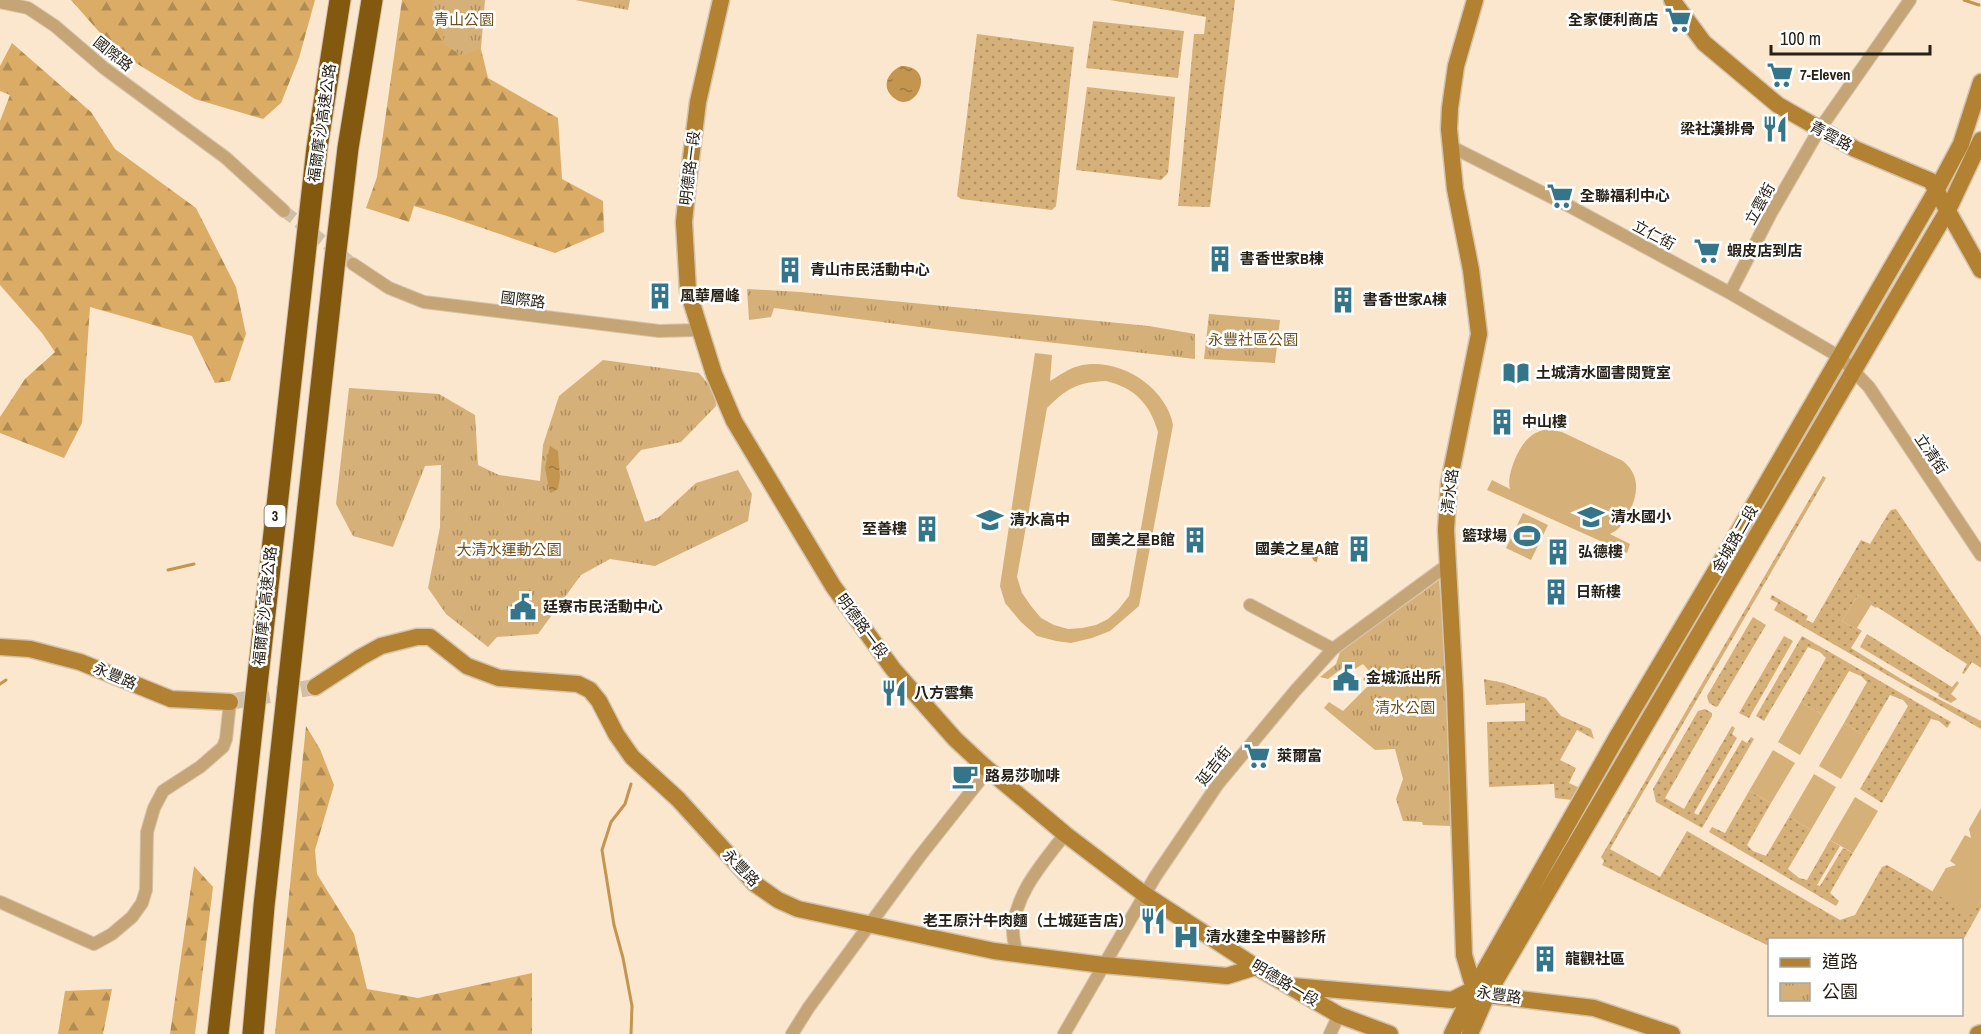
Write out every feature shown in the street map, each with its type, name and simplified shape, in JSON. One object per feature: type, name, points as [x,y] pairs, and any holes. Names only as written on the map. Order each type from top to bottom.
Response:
[{"type":"highway","name":"福爾摩沙高速公路","points":[[218,1034],[317,148],[340,0]]},
{"type":"highway","name":"福爾摩沙高速公路","points":[[253,1034],[264,906],[348,148],[372,0]]},
{"type":"street","name":"明德路一段","points":[[721,0],[698,102],[684,222],[688,291],[714,374],[734,421],[833,586],[893,669],[955,739],[988,770],[1065,834],[1144,894],[1256,967],[1339,1015],[1390,1034]]},
{"type":"street","name":"清水路","points":[[1475,0],[1456,66],[1449,108],[1450,146],[1455,189],[1479,315],[1479,334],[1449,483],[1446,566],[1455,693],[1464,955],[1481,992]]},
{"type":"street","name":"青雲路","points":[[1672,0],[1704,43],[1778,105],[1855,149],[1931,181],[1981,270]]},
{"type":"street","name":"立雲街","points":[[1730,293],[1771,213],[1819,130],[1910,0]]},
{"type":"street","name":"國際路","points":[[0,2],[28,8],[55,26],[104,68],[226,158],[284,212]]},
{"type":"street","name":"金城路二段","points":[[1481,992],[1617,737],[1937,189],[1961,144],[1981,82]]},
{"type":"street","name":"金城路二段","points":[[1481,992],[1854,371],[1948,210],[1981,140]]},
{"type":"street","name":"立仁街","points":[[1450,146],[1571,207],[1730,293],[1840,357]]},
{"type":"street","name":"國際路","points":[[353,264],[389,288],[424,302],[658,331],[699,330]]},
{"type":"street","name":"立清街","points":[[1840,357],[1869,387],[1981,555]]},
{"type":"street","name":"延吉街","points":[[1064,1034],[1144,894],[1218,784],[1333,649],[1446,566]]},
{"type":"street","points":[[1250,604],[1333,649]]},
{"type":"street","name":"永豐路","points":[[315,687],[381,646],[417,637],[430,637],[467,666],[499,678],[578,684],[590,690],[599,700],[616,734],[632,757],[678,799],[755,884],[778,900],[798,909],[994,951],[1103,965],[1227,976],[1256,967]]},
{"type":"street","name":"永豐路","points":[[0,648],[30,649],[80,662],[171,699],[230,702]]},
{"type":"street","points":[[0,902],[94,944],[112,934],[132,917],[142,903],[146,890],[147,832],[157,799],[163,790],[200,767],[223,747],[230,702]]},
{"type":"street","points":[[792,1034],[809,1007],[920,856],[988,770]]},
{"type":"street","points":[[1017,954],[1013,933],[1020,901],[1038,869],[1065,834]]},
{"type":"street","name":"永豐路","points":[[1287,985],[1452,1000],[1481,992],[1594,1008],[1672,1034]]},
{"type":"street","points":[[1452,1034],[1481,992]]},
{"type":"street","points":[[1470,1034],[1481,992]]},
{"type":"street","points":[[1330,1034],[1339,1015]]},
{"type":"green space","points":[[71,0],[315,0],[299,58],[281,103],[263,119],[195,99],[116,51]]},
{"type":"green space","points":[[402,0],[469,0],[488,78],[558,118],[562,179],[603,201],[604,232],[555,253],[414,206],[409,222],[366,208],[377,177]]},
{"type":"green space","name":"青山公園","points":[[433,0],[485,0],[481,48],[463,56],[443,44],[444,26],[431,14]]},
{"type":"green space","points":[[575,0],[630,0],[628,10]]},
{"type":"green space","points":[[1110,0],[1235,0],[1210,207],[1178,206],[1194,34],[1204,34],[1206,17]]},
{"type":"green space","points":[[1093,21],[1184,31],[1178,78],[1086,68]]},
{"type":"green space","points":[[977,34],[1074,47],[1056,206],[1052,210],[961,199],[957,196]]},
{"type":"green space","points":[[12,43],[91,112],[115,149],[196,208],[236,287],[246,334],[230,381],[215,383],[192,336],[90,307],[82,423],[64,458],[0,433],[0,417],[25,379],[55,352],[42,333],[0,285],[0,121],[10,95],[0,91],[0,66]]},
{"type":"green space","points":[[1087,87],[1175,97],[1168,173],[1161,180],[1076,170]]},
{"type":"green space","points":[[747,289],[800,292],[1149,326],[1195,334],[1195,359],[774,308],[771,317],[749,320]]},
{"type":"green space","name":"永豐社區公園","points":[[1209,314],[1280,320],[1275,363],[1204,359]]},
{"type":"green space","points":[[1035,353],[1052,355],[1050,381],[1075,367],[1094,364],[1124,370],[1138,377],[1161,398],[1169,411],[1173,425],[1139,606],[1110,631],[1071,643],[1056,641],[1037,636],[1021,622],[1005,603],[1000,586]],"holes":[[[1106,381],[1133,393],[1146,405],[1158,432],[1129,596],[1108,619],[1096,625],[1068,629],[1041,618],[1022,593],[1017,577],[1047,408],[1074,387]]]},
{"type":"green space","name":"大清水運動公園","points":[[603,360],[699,373],[715,392],[716,406],[681,442],[641,450],[626,467],[645,522],[659,517],[696,483],[738,470],[752,494],[748,521],[655,566],[610,559],[581,575],[538,634],[497,637],[488,647],[446,614],[428,588],[440,527],[441,465],[425,466],[393,547],[353,536],[336,504],[349,388],[439,394],[475,415],[478,465],[499,475],[540,481],[543,445],[559,396]]},
{"type":"green space","points":[[1547,429],[1562,432],[1623,461],[1633,473],[1636,492],[1632,506],[1621,526],[1610,534],[1630,544],[1627,553],[1487,490],[1492,480],[1510,489],[1510,476],[1514,461],[1522,447],[1532,435]]},
{"type":"green space","points":[[1823,476],[1826,478],[1610,849],[1660,877],[1687,831],[1840,920],[1855,915],[1882,867],[1887,865],[1972,914],[1981,900],[1981,908],[1963,940],[1963,938],[1768,938],[1768,946],[1602,865],[1604,861],[1601,857]]},
{"type":"green space","points":[[1896,509],[1981,636],[1981,668],[1972,662],[1964,674],[1962,673],[1967,664],[1858,595],[1842,621],[1861,632],[1851,648],[1906,682],[1981,721],[1981,729],[1774,610],[1778,603],[1770,599],[1772,595],[1808,616],[1806,620],[1813,623],[1861,540],[1870,544],[1888,514],[1891,510]]},
{"type":"green space","name":"籃球場","points":[[1523,513],[1548,525],[1531,560],[1506,548]]},
{"type":"green space","name":"清水公園","points":[[1439,580],[1444,632],[1452,826],[1423,825],[1422,822],[1403,821],[1396,799],[1403,779],[1395,749],[1375,750],[1324,708],[1329,702],[1343,711],[1368,686],[1363,679],[1370,672],[1363,664],[1355,669],[1349,663],[1328,679],[1320,677],[1336,664],[1340,652]]},
{"type":"green space","points":[[1858,595],[1877,606],[1876,608],[1871,605],[1857,628],[1861,632],[1842,621]]},
{"type":"green space","points":[[1753,617],[1766,625],[1716,707],[1709,703],[1707,696]]},
{"type":"green space","points":[[1867,634],[1952,687],[1957,681],[1959,683],[1951,694],[1957,699],[1951,703],[1860,647]]},
{"type":"green space","points":[[1784,636],[1793,641],[1749,718],[1739,713]]},
{"type":"green space","points":[[1802,636],[1951,722],[1947,728],[1939,721],[1931,719],[1882,803],[1860,789],[1908,706],[1903,700],[1890,695],[1866,736],[1844,723],[1867,682],[1861,676],[1849,671],[1823,715],[1801,702],[1826,658],[1820,652],[1808,647],[1764,721],[1756,716]]},
{"type":"green space","points":[[1484,679],[1504,683],[1546,698],[1561,716],[1591,729],[1594,739],[1577,730],[1560,760],[1576,768],[1569,783],[1580,788],[1572,800],[1555,798],[1554,784],[1489,787],[1487,722],[1525,721],[1525,703],[1486,705]]},
{"type":"green space","points":[[1801,702],[1823,715],[1800,755],[1778,742]]},
{"type":"green space","points":[[1705,709],[1712,713],[1712,716],[1665,798],[1684,809],[1732,726],[1735,728],[1732,734],[1737,738],[1694,813],[1698,815],[1742,740],[1747,743],[1751,737],[1754,739],[1702,828],[1656,802],[1653,789],[1698,711]]},
{"type":"green space","points":[[1844,723],[1866,736],[1841,779],[1819,766]]},
{"type":"green space","points":[[306,726],[320,749],[334,785],[315,850],[317,874],[354,934],[367,989],[418,998],[532,973],[532,1034],[275,1034]]},
{"type":"green space","points":[[1773,750],[1795,763],[1771,803],[1749,791]]},
{"type":"green space","points":[[1814,774],[1836,787],[1811,830],[1789,817]]},
{"type":"green space","points":[[1749,791],[1771,803],[1747,845],[1753,851],[1766,856],[1789,817],[1811,830],[1788,869],[1799,878],[1807,880],[1830,840],[1840,846],[1817,885],[1820,886],[1843,848],[1853,853],[1830,893],[1839,901],[1836,906],[1709,832],[1712,827],[1725,833]]},
{"type":"green space","points":[[1855,797],[1878,811],[1853,853],[1830,840]]},
{"type":"green space","points":[[1981,808],[1981,900],[1972,915],[1932,892],[1946,868],[1956,865],[1950,861],[1965,835],[1971,838],[1969,829]]},
{"type":"green space","points":[[194,866],[213,887],[195,1034],[170,1034]]},
{"type":"green space","points":[[112,989],[103,1034],[58,1034],[65,991]]},
{"type":"water","points":[[901,66],[912,68],[919,74],[921,81],[920,89],[915,96],[909,101],[902,102],[894,98],[887,89],[889,76]]},
{"type":"water","points":[[550,446],[558,451],[560,477],[558,489],[550,493],[545,468]]},
{"type":"water","points":[[1326,542],[1335,543],[1333,551],[1321,557],[1323,554],[1318,556],[1317,562],[1314,561],[1311,556],[1320,548],[1324,551]]},
{"type":"waterway","points":[[1964,0],[1979,5]]},
{"type":"waterway","points":[[168,570],[194,564]]},
{"type":"waterway","points":[[0,684],[6,680]]},
{"type":"waterway","points":[[631,784],[625,804],[611,822],[602,850],[614,925],[632,1006],[631,1034]]},
{"type":"tunnel","points":[[284,211],[353,264]]},
{"type":"tunnel","points":[[230,702],[315,687]]},
{"type":"place","name":"全家便利商店","points":[[1678,20]]},
{"type":"place","name":"7-Eleven","points":[[1780,75]]},
{"type":"place","name":"梁社漢排骨","points":[[1775,129]]},
{"type":"place","name":"全聯福利中心","points":[[1560,196]]},
{"type":"place","name":"蝦皮店到店","points":[[1707,251]]},
{"type":"place","name":"書香世家B棟","points":[[1220,259]]},
{"type":"place","name":"青山市民活動中心","points":[[790,270]]},
{"type":"place","name":"風華層峰","points":[[660,296]]},
{"type":"place","name":"書香世家A棟","points":[[1343,300]]},
{"type":"place","name":"土城清水圖書閱覽室","points":[[1516,373]]},
{"type":"place","name":"中山樓","points":[[1502,422]]},
{"type":"place","name":"清水國小","points":[[1591,517]]},
{"type":"place","name":"清水高中","points":[[990,520]]},
{"type":"place","name":"至善樓","points":[[927,529]]},
{"type":"place","name":"籃球場","points":[[1527,536]]},
{"type":"place","name":"國美之星B館","points":[[1195,540]]},
{"type":"place","name":"國美之星A館","points":[[1359,549]]},
{"type":"place","name":"弘德樓","points":[[1558,552]]},
{"type":"place","name":"日新樓","points":[[1556,592]]},
{"type":"place","name":"廷寮市民活動中心","points":[[523,607]]},
{"type":"place","name":"金城派出所","points":[[1346,678]]},
{"type":"place","name":"八方雲集","points":[[894,693]]},
{"type":"place","name":"萊爾富","points":[[1257,756]]},
{"type":"place","name":"路易莎咖啡","points":[[965,776]]},
{"type":"place","name":"老王原汁牛肉麵（土城延吉店）","points":[[1153,921]]},
{"type":"place","name":"清水建全中醫診所","points":[[1186,937]]},
{"type":"place","name":"龍觀社區","points":[[1545,959]]}]
